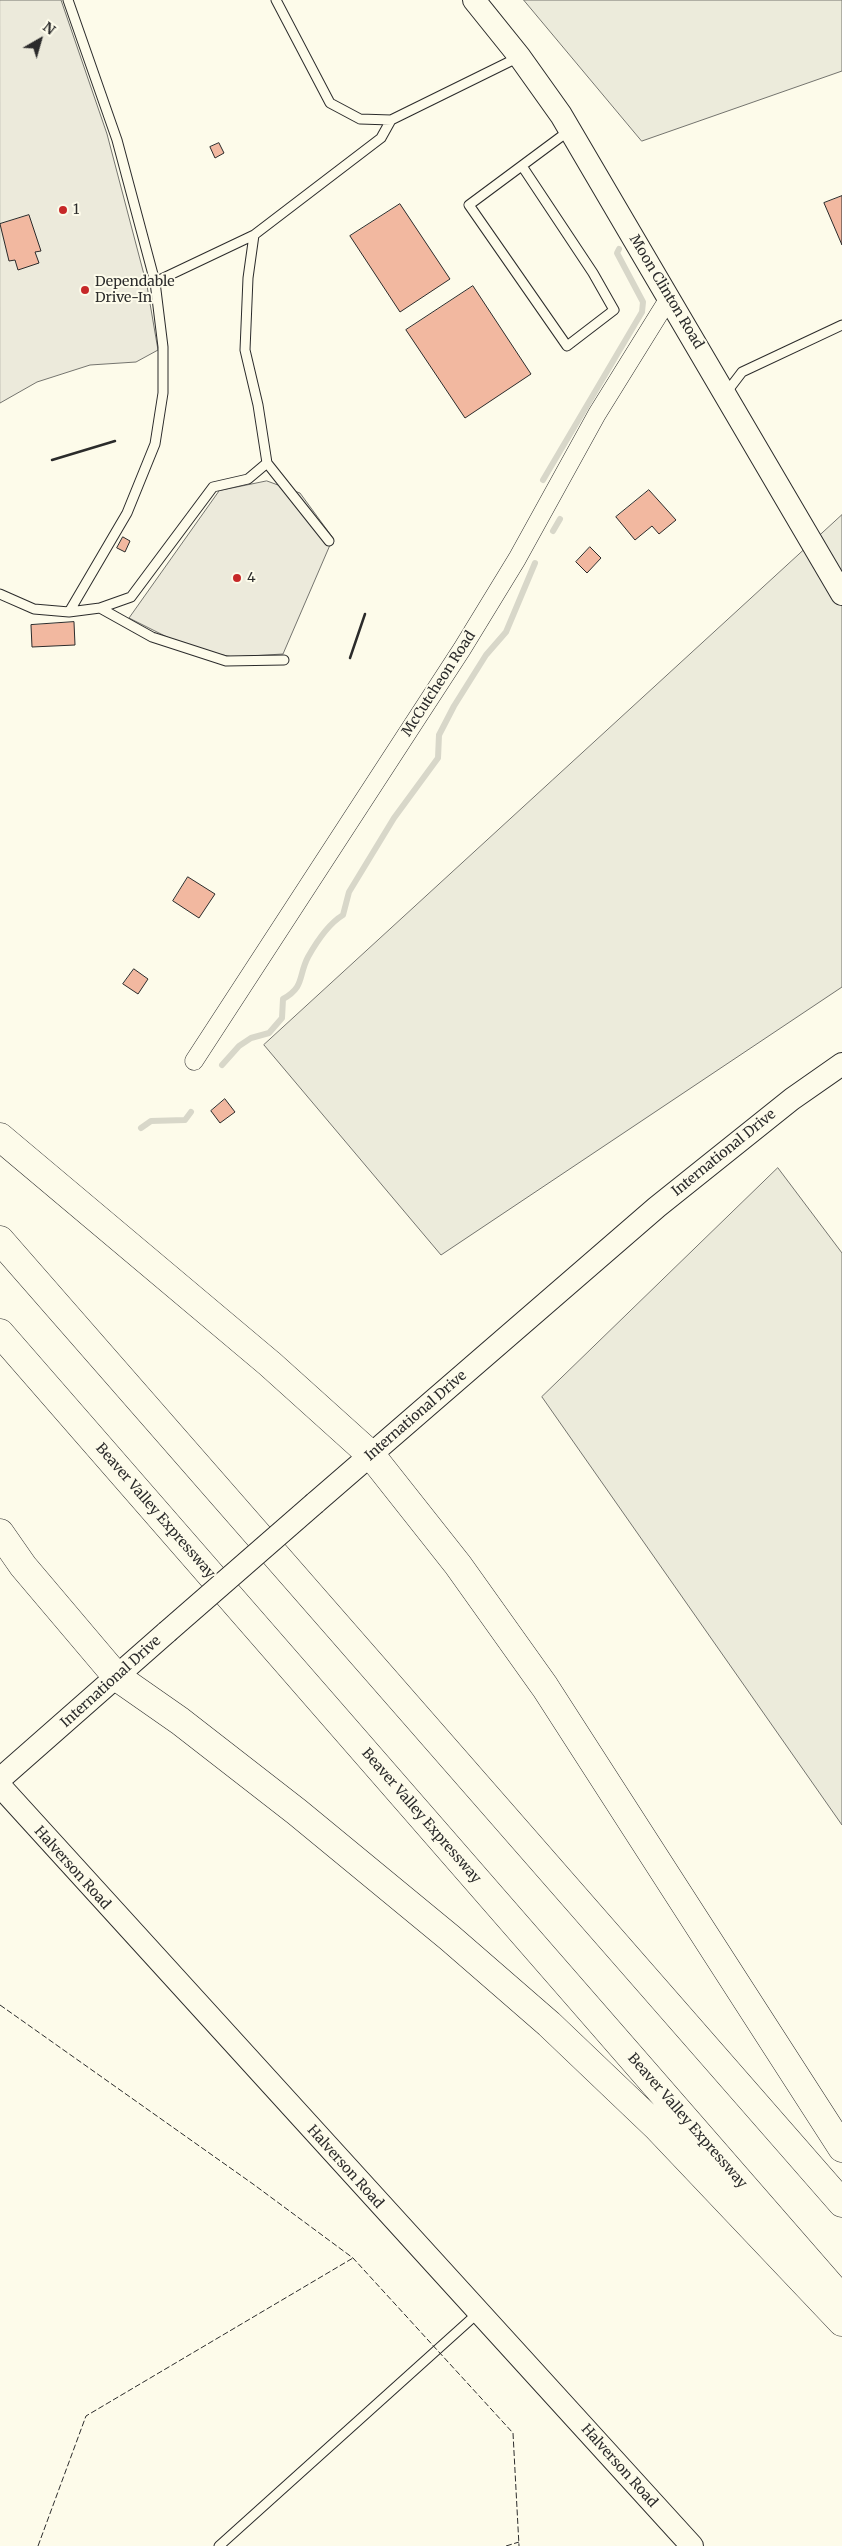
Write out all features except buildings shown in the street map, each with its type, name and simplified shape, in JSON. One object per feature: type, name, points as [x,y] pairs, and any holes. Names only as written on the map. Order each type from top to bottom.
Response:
[{"type":"highway","points":[[0,1137],[262,1357],[371,1455],[458,1565],[545,1687],[842,2148]]},
{"type":"highway","points":[[0,1240],[842,2203]]},
{"type":"highway","name":"Beaver Valley Expressway","points":[[0,1333],[842,2299]]},
{"type":"highway","points":[[0,1534],[24,1566],[117,1677],[180,1721],[297,1812],[450,1938],[549,2024],[657,2127],[842,2322]]},
{"type":"street","name":"Moon Clinton Road","points":[[474,0],[519,56],[570,130],[726,393],[842,594]]},
{"type":"street","name":"McCutcheon Road","points":[[194,1061],[462,649],[517,560],[597,414],[669,298]]},
{"type":"street","name":"International Drive","points":[[0,1779],[665,1200],[792,1098],[842,1064]]},
{"type":"street","name":"Halverson Road","points":[[0,1786],[692,2546]]},
{"type":"lane","points":[[68,0],[117,140],[155,282],[163,347],[162,393],[155,444],[127,513],[69,612]]},
{"type":"lane","points":[[276,0],[330,103],[360,119],[391,120],[519,56]]},
{"type":"lane","points":[[155,282],[254,235],[381,138],[391,120]]},
{"type":"lane","points":[[522,166],[593,273],[614,310],[567,346],[469,205],[570,130]]},
{"type":"lane","points":[[254,235],[248,278],[245,350],[258,405],[267,462],[329,541]]},
{"type":"lane","points":[[726,393],[742,372],[842,325]]},
{"type":"lane","points":[[1,597],[34,609],[69,612],[100,608],[131,597],[213,487],[248,479],[267,462]]},
{"type":"lane","points":[[100,608],[152,637],[226,661],[284,660]]},
{"type":"lane","points":[[219,2546],[479,2312]]},
{"type":"shaded area","name":"1","points":[[0,0],[61,0],[107,134],[147,286],[158,350],[136,362],[90,365],[37,382],[0,403]]},
{"type":"shaded area","points":[[524,0],[842,0],[842,71],[642,141]]},
{"type":"shaded area","name":"4","points":[[267,481],[300,493],[333,538],[283,654],[233,657],[191,649],[129,618],[219,491]]},
{"type":"shaded area","points":[[842,515],[842,987],[441,1255],[264,1045]]},
{"type":"shaded area","points":[[778,1168],[842,1253],[842,1825],[542,1397]]},
{"type":"waterway","points":[[543,480],[642,312],[643,302],[617,253],[619,249]]},
{"type":"waterway","points":[[553,531],[560,519]]},
{"type":"waterway","points":[[222,1065],[239,1046],[251,1038],[269,1033],[282,1018],[283,999],[290,995],[298,985],[311,951],[328,928],[343,915],[349,892],[394,818],[438,758],[439,735],[454,706],[486,655],[506,632],[535,563]]},
{"type":"waterway","points":[[141,1128],[151,1121],[185,1120],[191,1112]]},
{"type":"fence","points":[[0,2005],[253,2184],[353,2258],[513,2433],[519,2546]]},
{"type":"fence","points":[[38,2546],[86,2416],[353,2258]]},
{"type":"fence","points":[[506,2546],[519,2542]]},
{"type":"wall","points":[[52,460],[115,441]]},
{"type":"wall","points":[[350,658],[365,614]]},
{"type":"place","name":"1","points":[[63,210]]},
{"type":"place","name":"Dependable Drive-In","points":[[85,290]]},
{"type":"place","name":"4","points":[[237,578]]}]
